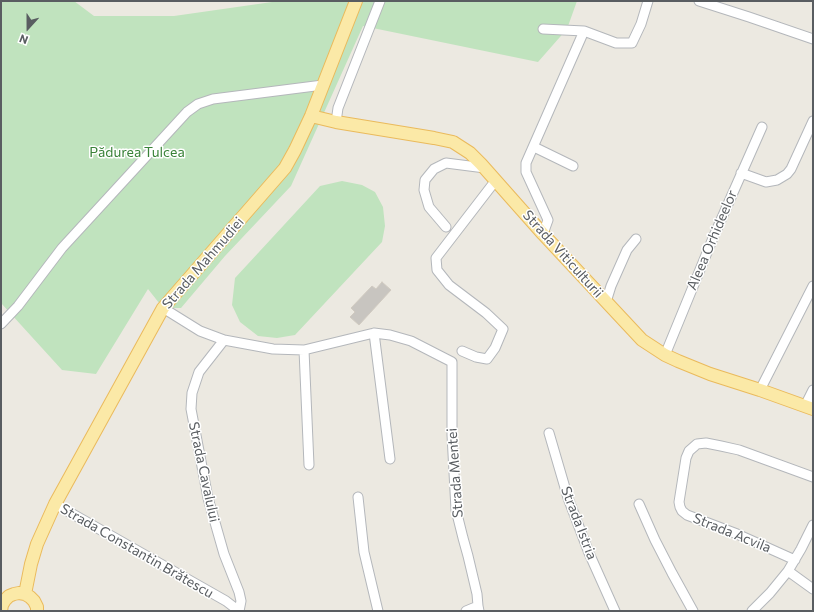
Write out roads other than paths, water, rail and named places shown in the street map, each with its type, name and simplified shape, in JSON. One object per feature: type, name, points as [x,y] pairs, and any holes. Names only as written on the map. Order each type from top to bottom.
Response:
[{"type":"main road","name":"Strada Mahmudiei","points":[[24,594],[37,544],[55,504],[163,308],[285,168],[311,116],[356,1]]},
{"type":"main road","name":"Strada Viticulturii","points":[[311,116],[336,122],[453,142],[470,154],[485,168],[543,234],[642,340],[665,355],[710,374],[809,407]]},
{"type":"main road","points":[[1,607],[9,596],[19,593],[30,597],[34,601],[37,611]]},
{"type":"street","points":[[336,122],[338,108],[380,1]]},
{"type":"street","points":[[543,29],[584,31],[616,43],[632,43],[641,24],[648,1]]},
{"type":"street","points":[[699,1],[813,39]]},
{"type":"street","points":[[543,234],[548,220],[526,172],[526,163],[584,31]]},
{"type":"street","points":[[1,324],[18,306],[62,248],[187,112],[198,104],[213,99],[323,85]]},
{"type":"street","points":[[741,173],[766,182],[777,180],[787,174],[791,169],[813,121]]},
{"type":"street","name":"Aleea Orhideelor","points":[[665,355],[713,238],[762,127]]},
{"type":"street","points":[[534,147],[573,166]]},
{"type":"street","points":[[446,227],[429,207],[424,190],[425,180],[434,169],[446,163],[485,168]]},
{"type":"street","points":[[462,351],[476,357],[487,359],[495,348],[503,329],[486,313],[449,285],[437,270],[436,258],[496,180]]},
{"type":"street","points":[[606,302],[611,286],[627,250],[636,239]]},
{"type":"street","points":[[760,390],[813,286]]},
{"type":"street","points":[[163,308],[200,331],[224,340],[273,349],[304,350],[374,333],[390,459]]},
{"type":"street","name":"Strada Mentei","points":[[374,333],[390,335],[411,341],[452,362],[452,435],[456,510],[477,594],[478,609]]},
{"type":"street","name":"Strada Cavalului","points":[[224,340],[199,372],[192,393],[191,409],[208,498],[224,554],[240,597],[241,602],[239,611]]},
{"type":"street","points":[[304,350],[309,465]]},
{"type":"street","points":[[809,407],[813,390]]},
{"type":"street","name":"Strada Istria","points":[[548,434],[568,498],[589,553],[615,611]]},
{"type":"street","name":"Strada Acvila","points":[[795,560],[738,534],[697,519],[682,511],[679,502],[686,458],[689,451],[697,444],[706,443],[739,450],[813,477]]},
{"type":"street","points":[[358,497],[364,552],[378,611]]},
{"type":"street","name":"Strada Constantin Brătescu","points":[[55,504],[226,601],[239,611]]},
{"type":"street","points":[[640,504],[655,540],[693,611]]},
{"type":"street","points":[[752,611],[770,593],[788,571],[813,525]]},
{"type":"street","points":[[788,571],[813,589]]},
{"type":"street","points":[[466,611],[478,609]]},
{"type":"park label","name":"Pădurea Tulcea","points":[[137,152]]}]
